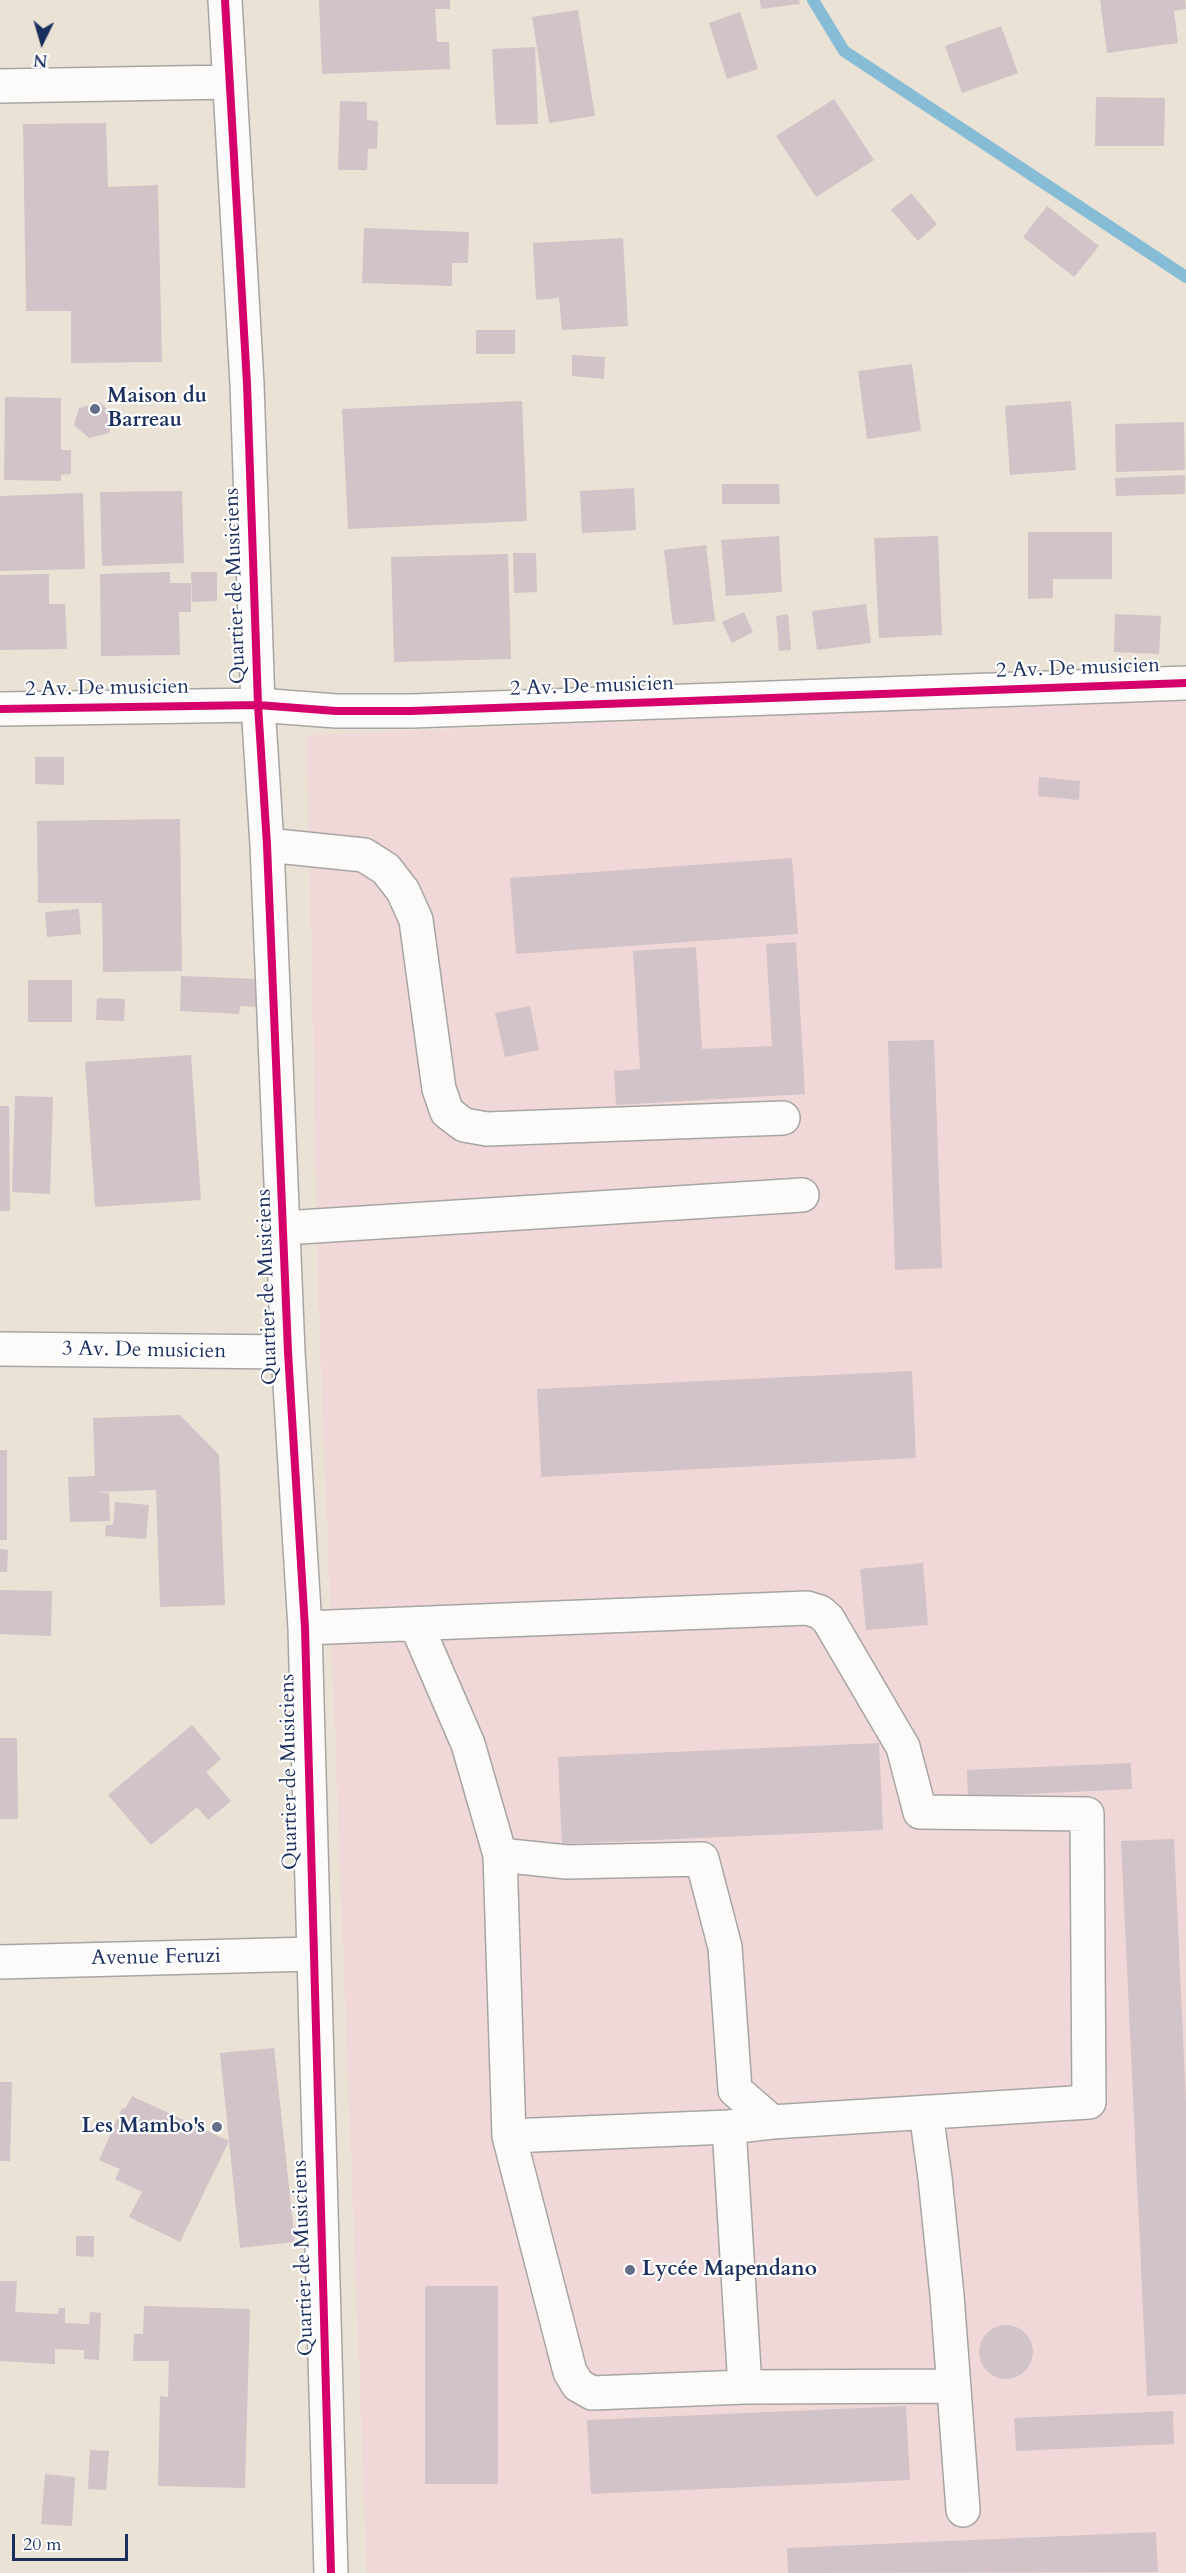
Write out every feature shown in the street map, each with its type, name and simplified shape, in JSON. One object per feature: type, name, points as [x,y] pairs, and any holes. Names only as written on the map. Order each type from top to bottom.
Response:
[{"type":"street","name":"Quartier de Musiciens","points":[[225,0],[247,384],[258,705],[267,844],[288,1352],[304,1628],[331,2573]]},
{"type":"street","points":[[0,86],[228,82]]},
{"type":"street","name":"2 Av. De musicien","points":[[0,709],[258,705],[336,711],[411,711],[1186,683]]},
{"type":"street","points":[[267,844],[364,855],[386,869],[403,891],[416,920],[439,1089],[447,1112],[464,1125],[487,1130],[783,1118]]},
{"type":"street","points":[[284,1228],[802,1196]]},
{"type":"street","name":"3 Av. De musicien","points":[[0,1349],[288,1352]]},
{"type":"street","points":[[304,1628],[814,1610],[828,1619],[903,1747],[920,1812],[1087,1814],[1089,2102],[772,2122],[729,2127],[509,2136]]},
{"type":"street","points":[[416,1624],[468,1744],[500,1854],[509,2136],[570,2372],[578,2385],[592,2393],[745,2387],[954,2386]]},
{"type":"street","points":[[500,1854],[567,1862],[702,1859],[725,1947],[735,2090],[772,2122]]},
{"type":"street","name":"Avenue Feruzi","points":[[0,1962],[313,1954]]},
{"type":"street","points":[[926,2112],[936,2178],[963,2510]]},
{"type":"street","points":[[729,2127],[745,2387]]},
{"type":"shaded area","points":[[1186,698],[1186,2573],[367,2573],[319,1313],[307,735]]},
{"type":"building","points":[[319,0],[450,0],[450,9],[435,9],[437,42],[449,42],[450,69],[322,74]]},
{"type":"building","points":[[760,0],[799,0],[800,4],[761,9]]},
{"type":"building","points":[[1100,0],[1185,0],[1186,9],[1174,11],[1178,43],[1107,53]]},
{"type":"building","points":[[578,10],[595,116],[549,123],[532,17]]},
{"type":"building","points":[[740,12],[758,69],[727,79],[709,23]]},
{"type":"building","points":[[1001,26],[1018,73],[962,93],[945,46]]},
{"type":"building","points":[[535,47],[538,124],[496,125],[492,49]]},
{"type":"building","points":[[1096,97],[1165,98],[1164,146],[1095,146]]},
{"type":"building","points":[[834,99],[874,160],[816,197],[776,136]]},
{"type":"building","points":[[340,101],[367,102],[367,120],[378,121],[377,149],[368,149],[367,170],[338,170]]},
{"type":"building","points":[[106,123],[108,187],[158,185],[162,362],[71,363],[71,311],[26,311],[23,124]]},
{"type":"building","points":[[911,193],[937,224],[918,241],[891,210]]},
{"type":"building","points":[[1047,206],[1099,246],[1074,277],[1023,237]]},
{"type":"building","points":[[364,228],[469,232],[468,263],[452,263],[452,286],[362,283]]},
{"type":"building","points":[[623,238],[628,326],[562,330],[559,298],[536,300],[533,243]]},
{"type":"building","points":[[476,330],[515,330],[515,354],[476,354]]},
{"type":"building","points":[[572,355],[605,357],[604,379],[572,376]]},
{"type":"building","points":[[912,364],[921,431],[867,439],[858,371]]},
{"type":"building","points":[[5,397],[61,398],[61,450],[71,450],[71,474],[61,475],[61,481],[4,480]]},
{"type":"building","points":[[522,401],[527,521],[348,529],[342,409]]},
{"type":"building","points":[[1071,401],[1076,470],[1010,475],[1005,406]]},
{"type":"building","points":[[100,402],[114,416],[109,433],[89,438],[74,425],[79,408]]},
{"type":"building","points":[[1184,422],[1185,470],[1116,472],[1115,424]]},
{"type":"building","points":[[1185,475],[1185,494],[1116,496],[1115,478]]},
{"type":"building","points":[[722,484],[779,484],[780,504],[722,504]]},
{"type":"building","points":[[634,488],[636,530],[582,533],[580,491]]},
{"type":"building","points":[[182,491],[184,563],[102,566],[100,492]]},
{"type":"building","points":[[83,493],[85,569],[0,571],[0,496]]},
{"type":"building","points":[[1028,532],[1112,532],[1112,579],[1053,579],[1053,598],[1028,599]]},
{"type":"building","points":[[779,536],[782,592],[726,596],[721,540]]},
{"type":"building","points":[[938,536],[942,635],[879,638],[874,538]]},
{"type":"building","points":[[706,545],[715,621],[673,625],[664,550]]},
{"type":"building","points":[[513,553],[536,553],[537,592],[514,593]]},
{"type":"building","points":[[508,554],[511,659],[394,662],[391,557]]},
{"type":"building","points":[[170,572],[170,583],[191,583],[191,612],[179,612],[180,655],[101,656],[100,574]]},
{"type":"building","points":[[191,572],[217,572],[217,601],[192,602]]},
{"type":"building","points":[[49,574],[49,604],[65,604],[67,649],[0,650],[0,575]]},
{"type":"building","points":[[866,604],[871,643],[817,650],[812,611]]},
{"type":"building","points":[[744,612],[753,632],[732,643],[722,622]]},
{"type":"building","points":[[788,614],[791,650],[779,651],[776,616]]},
{"type":"building","points":[[1115,614],[1161,616],[1159,654],[1114,652]]},
{"type":"building","points":[[35,757],[64,757],[64,785],[35,784]]},
{"type":"building","points":[[1039,777],[1080,781],[1079,800],[1038,796]]},
{"type":"building","points":[[180,819],[182,971],[103,972],[102,903],[38,903],[37,821]]},
{"type":"building","points":[[792,858],[798,934],[516,954],[510,878]]},
{"type":"building","points":[[79,909],[81,934],[47,937],[45,912]]},
{"type":"building","points":[[796,942],[805,1094],[616,1105],[614,1071],[640,1069],[633,951],[696,947],[702,1049],[772,1046],[766,944]]},
{"type":"building","points":[[181,976],[260,979],[259,1007],[240,1006],[239,1014],[180,1011]]},
{"type":"building","points":[[28,980],[72,980],[72,1022],[28,1022]]},
{"type":"building","points":[[97,998],[125,999],[124,1021],[96,1020]]},
{"type":"building","points":[[530,1006],[539,1050],[505,1057],[495,1013]]},
{"type":"building","points":[[934,1040],[942,1268],[895,1270],[888,1041]]},
{"type":"building","points":[[191,1055],[201,1200],[95,1207],[85,1062]]},
{"type":"building","points":[[15,1096],[53,1097],[50,1194],[12,1192]]},
{"type":"building","points":[[0,1106],[9,1106],[10,1211],[0,1211]]},
{"type":"building","points":[[912,1371],[916,1458],[541,1477],[537,1389]]},
{"type":"building","points":[[180,1415],[219,1455],[225,1605],[160,1607],[156,1490],[95,1492],[109,1493],[110,1521],[70,1522],[68,1477],[95,1476],[93,1418]]},
{"type":"building","points":[[0,1450],[7,1450],[7,1540],[0,1540]]},
{"type":"building","points":[[115,1502],[149,1505],[146,1539],[105,1536],[106,1525],[113,1525]]},
{"type":"building","points":[[0,1549],[8,1550],[7,1572],[0,1572]]},
{"type":"building","points":[[923,1563],[928,1625],[866,1630],[860,1569]]},
{"type":"building","points":[[0,1590],[52,1591],[51,1636],[0,1634]]},
{"type":"building","points":[[192,1725],[221,1759],[206,1772],[231,1801],[208,1820],[197,1807],[151,1845],[108,1795]]},
{"type":"building","points":[[0,1738],[17,1738],[18,1819],[0,1819]]},
{"type":"building","points":[[879,1743],[883,1830],[562,1844],[558,1757]]},
{"type":"building","points":[[1131,1763],[1132,1789],[968,1797],[967,1770]]},
{"type":"building","points":[[1174,1839],[1186,2101],[1186,2394],[1147,2396],[1121,1841]]},
{"type":"building","points":[[274,2048],[295,2242],[240,2248],[220,2053]]},
{"type":"building","points":[[0,2082],[12,2082],[10,2161],[0,2161]]},
{"type":"building","points":[[132,2096],[229,2141],[180,2242],[129,2217],[142,2192],[115,2179],[120,2169],[99,2160],[122,2108],[125,2109]]},
{"type":"building","points":[[76,2236],[94,2236],[94,2257],[76,2256]]},
{"type":"building","points":[[0,2281],[17,2281],[15,2312],[58,2314],[59,2308],[65,2308],[65,2323],[89,2324],[90,2312],[101,2313],[99,2360],[84,2359],[84,2350],[55,2349],[55,2364],[0,2361]]},
{"type":"building","points":[[425,2286],[498,2286],[498,2484],[425,2484]]},
{"type":"building","points":[[144,2306],[250,2309],[245,2488],[158,2486],[160,2396],[168,2397],[169,2361],[133,2361],[134,2334],[143,2334]]},
{"type":"building","points":[[1001,2325],[1011,2325],[1021,2329],[1029,2337],[1033,2352],[1029,2367],[1021,2375],[1011,2379],[1001,2379],[991,2375],[983,2367],[979,2357],[979,2347],[983,2337],[991,2329]]},
{"type":"building","points":[[906,2406],[910,2480],[591,2494],[587,2420]]},
{"type":"building","points":[[1173,2411],[1174,2444],[1016,2451],[1014,2418]]},
{"type":"building","points":[[90,2450],[109,2451],[106,2490],[88,2489]]},
{"type":"building","points":[[45,2474],[75,2477],[72,2526],[41,2524]]},
{"type":"building","points":[[1156,2532],[1158,2572],[788,2573],[787,2548]]},
{"type":"waterway","points":[[813,0],[844,51],[1186,277]]},
{"type":"cycle path","points":[[225,0],[247,384],[258,705],[267,845],[288,1352],[305,1628],[331,2573]]},
{"type":"cycle path","points":[[0,709],[258,705],[336,711],[411,711],[1186,683]]},
{"type":"place","name":"Maison du Barreau","points":[[95,409]]},
{"type":"place","name":"Les Mambo's","points":[[217,2127]]},
{"type":"place","name":"Lycée Mapendano","points":[[630,2270]]}]
